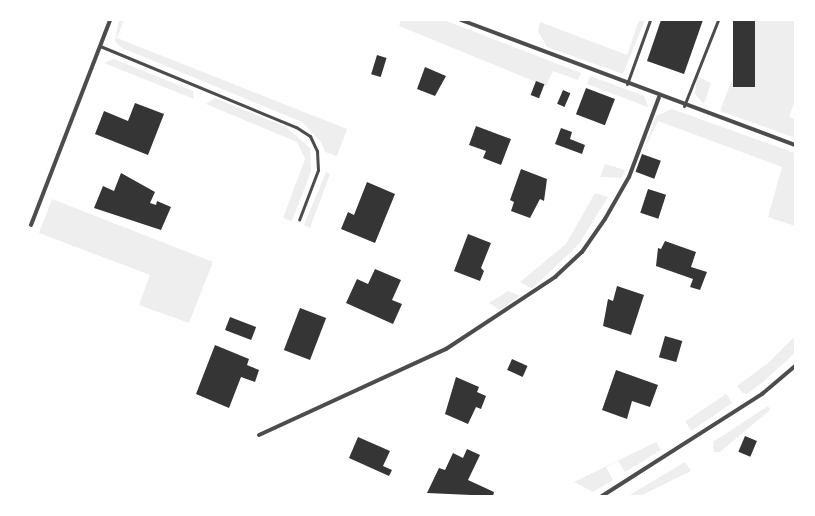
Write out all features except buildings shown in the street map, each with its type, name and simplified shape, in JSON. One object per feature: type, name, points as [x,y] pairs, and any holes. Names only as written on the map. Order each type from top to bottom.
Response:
[{"type":"street","points":[[31,225],[110,20]]},
{"type":"street","points":[[461,20],[659,97],[795,145]]},
{"type":"street","points":[[259,435],[446,349],[555,277],[582,252],[605,219],[629,177],[659,97]]},
{"type":"street","points":[[602,496],[762,394],[795,366]]},
{"type":"lane","points":[[626,84],[650,20]]},
{"type":"lane","points":[[684,106],[718,20]]},
{"type":"lane","points":[[100,46],[296,127],[310,136],[317,151],[318,170],[299,220]]},
{"type":"shaded area","points":[[119,20],[124,20],[117,38],[347,129],[337,156],[325,152],[321,142],[302,122],[122,48],[115,41]]},
{"type":"shaded area","points":[[401,20],[444,20],[581,73],[578,80],[553,71],[546,86],[399,26]]},
{"type":"shaded area","points":[[639,20],[645,20],[623,74],[547,47],[538,31],[540,22],[627,55]]},
{"type":"shaded area","points":[[755,20],[795,20],[795,100],[789,117],[795,119],[795,138],[720,111]]},
{"type":"shaded area","points":[[114,59],[193,91],[194,99],[104,63]]},
{"type":"shaded area","points":[[590,76],[644,96],[648,107],[587,84]]},
{"type":"shaded area","points":[[697,76],[711,83],[704,104],[695,94]]},
{"type":"shaded area","points":[[215,98],[286,127],[310,148],[311,171],[292,221],[283,218],[305,159],[297,142],[206,104]]},
{"type":"shaded area","points":[[672,109],[795,153],[795,226],[768,217],[782,167],[658,121],[642,154],[656,116]]},
{"type":"shaded area","points":[[605,164],[625,170],[622,178],[600,177]]},
{"type":"shaded area","points":[[326,172],[330,174],[310,228],[304,225]]},
{"type":"shaded area","points":[[595,193],[608,197],[579,244],[532,289],[520,282],[566,244]]},
{"type":"shaded area","points":[[52,199],[213,262],[189,323],[139,305],[150,275],[39,233]]},
{"type":"shaded area","points":[[508,291],[520,296],[500,310],[489,303]]},
{"type":"shaded area","points":[[795,336],[795,353],[763,382],[747,394],[743,393],[737,386],[768,363]]},
{"type":"shaded area","points":[[726,394],[732,403],[692,431],[685,421]]},
{"type":"shaded area","points":[[768,406],[770,410],[720,452],[714,452],[713,442]]},
{"type":"shaded area","points":[[656,442],[661,450],[625,472],[618,461],[606,467],[613,480],[593,492],[574,482]]},
{"type":"shaded area","points":[[685,462],[691,471],[640,496],[628,496]]}]
